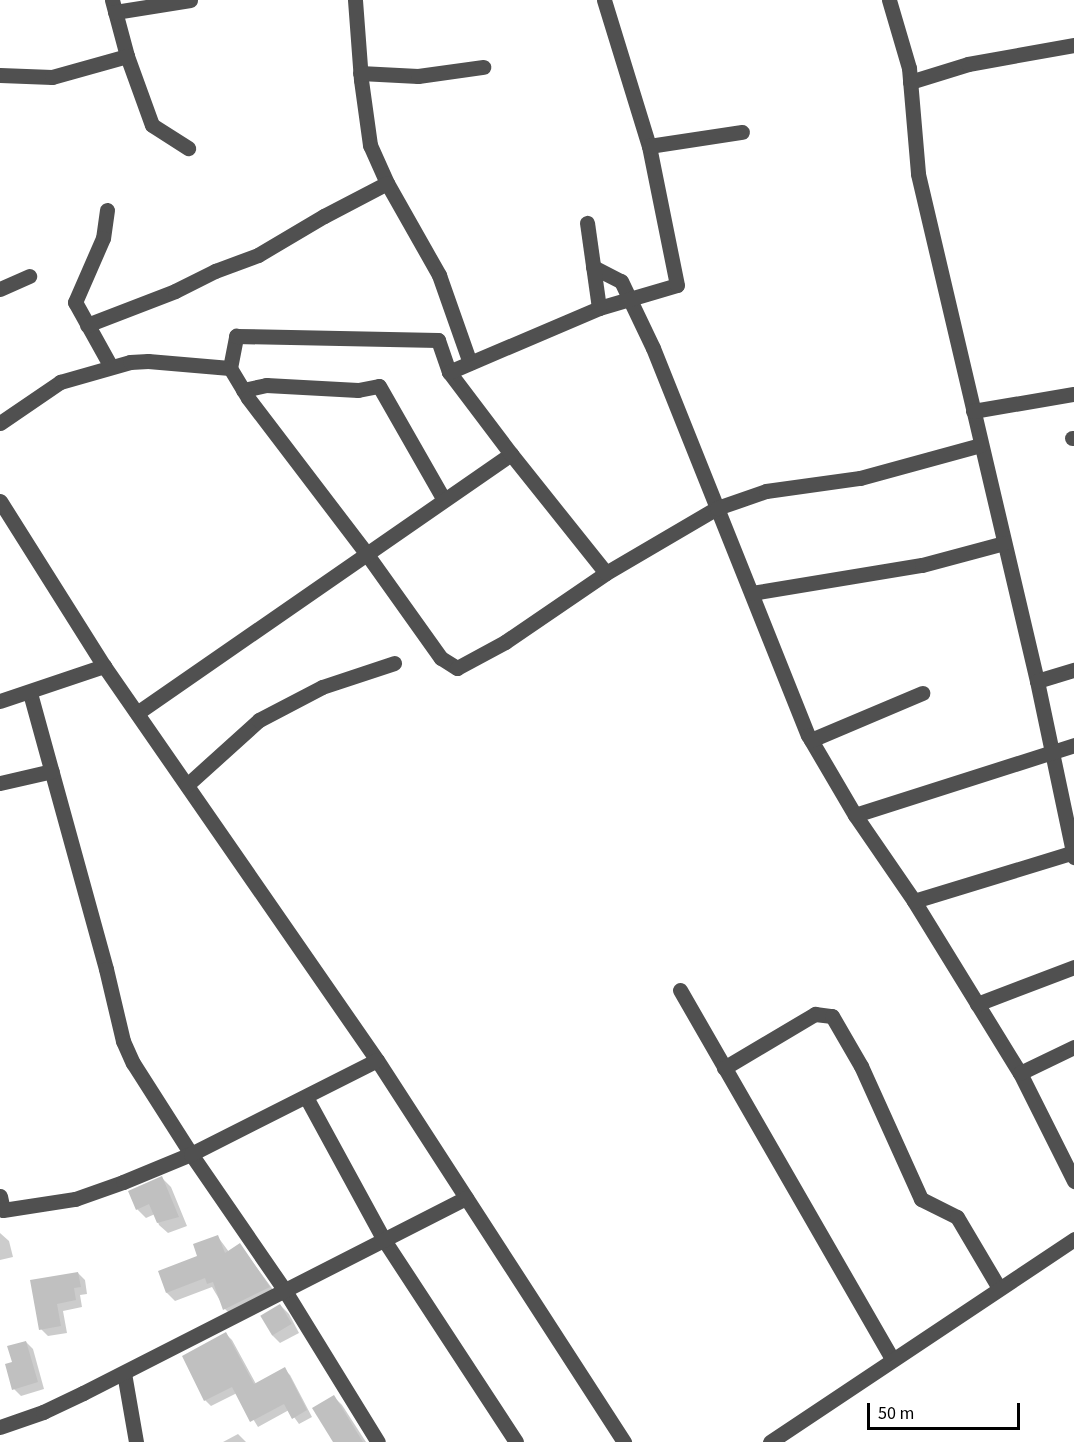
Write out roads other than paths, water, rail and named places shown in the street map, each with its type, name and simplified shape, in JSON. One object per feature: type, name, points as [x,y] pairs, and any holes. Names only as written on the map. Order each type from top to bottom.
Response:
[{"type":"street","points":[[188,148],[152,125],[127,56],[113,6],[190,0]]},
{"type":"street","points":[[355,0],[360,73],[370,145],[387,183],[439,275],[470,363]]},
{"type":"street","points":[[449,372],[599,308],[677,285],[649,146],[604,0]]},
{"type":"street","points":[[889,0],[909,68],[918,174],[1037,681],[1050,752],[1074,854],[914,901]]},
{"type":"street","points":[[910,82],[968,64],[1074,45]]},
{"type":"street","points":[[0,75],[52,77],[127,56]]},
{"type":"street","points":[[360,73],[418,76],[483,67]]},
{"type":"street","points":[[649,146],[742,132]]},
{"type":"street","points":[[87,325],[175,291],[215,271],[258,255],[387,183]]},
{"type":"street","points":[[106,210],[103,238],[75,302],[111,368]]},
{"type":"street","points":[[586,222],[599,308]]},
{"type":"street","points":[[593,267],[621,281],[653,348],[811,740],[855,815],[914,901],[1020,1073],[1074,1180]]},
{"type":"street","points":[[0,289],[29,276]]},
{"type":"street","points":[[606,573],[449,372],[438,340],[236,336],[230,368],[243,390],[366,553],[441,658],[457,668],[505,642],[606,573],[717,508],[766,491],[860,478],[981,445]]},
{"type":"street","points":[[0,423],[60,382],[130,362],[148,361],[230,368]]},
{"type":"street","points":[[243,390],[266,385],[358,390],[380,386],[444,500]]},
{"type":"street","points":[[973,411],[1074,394]]},
{"type":"street","points":[[137,713],[511,454]]},
{"type":"street","points":[[0,501],[104,666],[377,1060],[624,1442]]},
{"type":"street","points":[[752,593],[922,565],[1004,543]]},
{"type":"street","points":[[187,785],[259,720],[322,687],[394,663]]},
{"type":"street","points":[[0,701],[30,693],[104,666]]},
{"type":"street","points":[[1037,681],[1074,670]]},
{"type":"street","points":[[30,693],[106,969],[123,1041],[191,1155],[285,1291],[378,1442]]},
{"type":"street","points":[[811,740],[922,693]]},
{"type":"street","points":[[855,815],[1074,745]]},
{"type":"street","points":[[0,783],[52,771]]},
{"type":"street","points":[[977,1004],[1074,967]]},
{"type":"street","points":[[680,990],[892,1359]]},
{"type":"street","points":[[724,1068],[815,1014],[832,1016],[861,1066],[921,1199],[957,1217],[999,1288]]},
{"type":"street","points":[[1020,1073],[1074,1047]]},
{"type":"street","points":[[0,1196],[3,1210],[75,1199],[191,1155],[377,1060]]},
{"type":"street","points":[[306,1097],[384,1240],[516,1442]]},
{"type":"street","points":[[0,1427],[43,1412],[124,1373],[466,1198]]},
{"type":"street","points":[[770,1442],[1074,1239]]},
{"type":"street","points":[[124,1373],[136,1442]]}]
